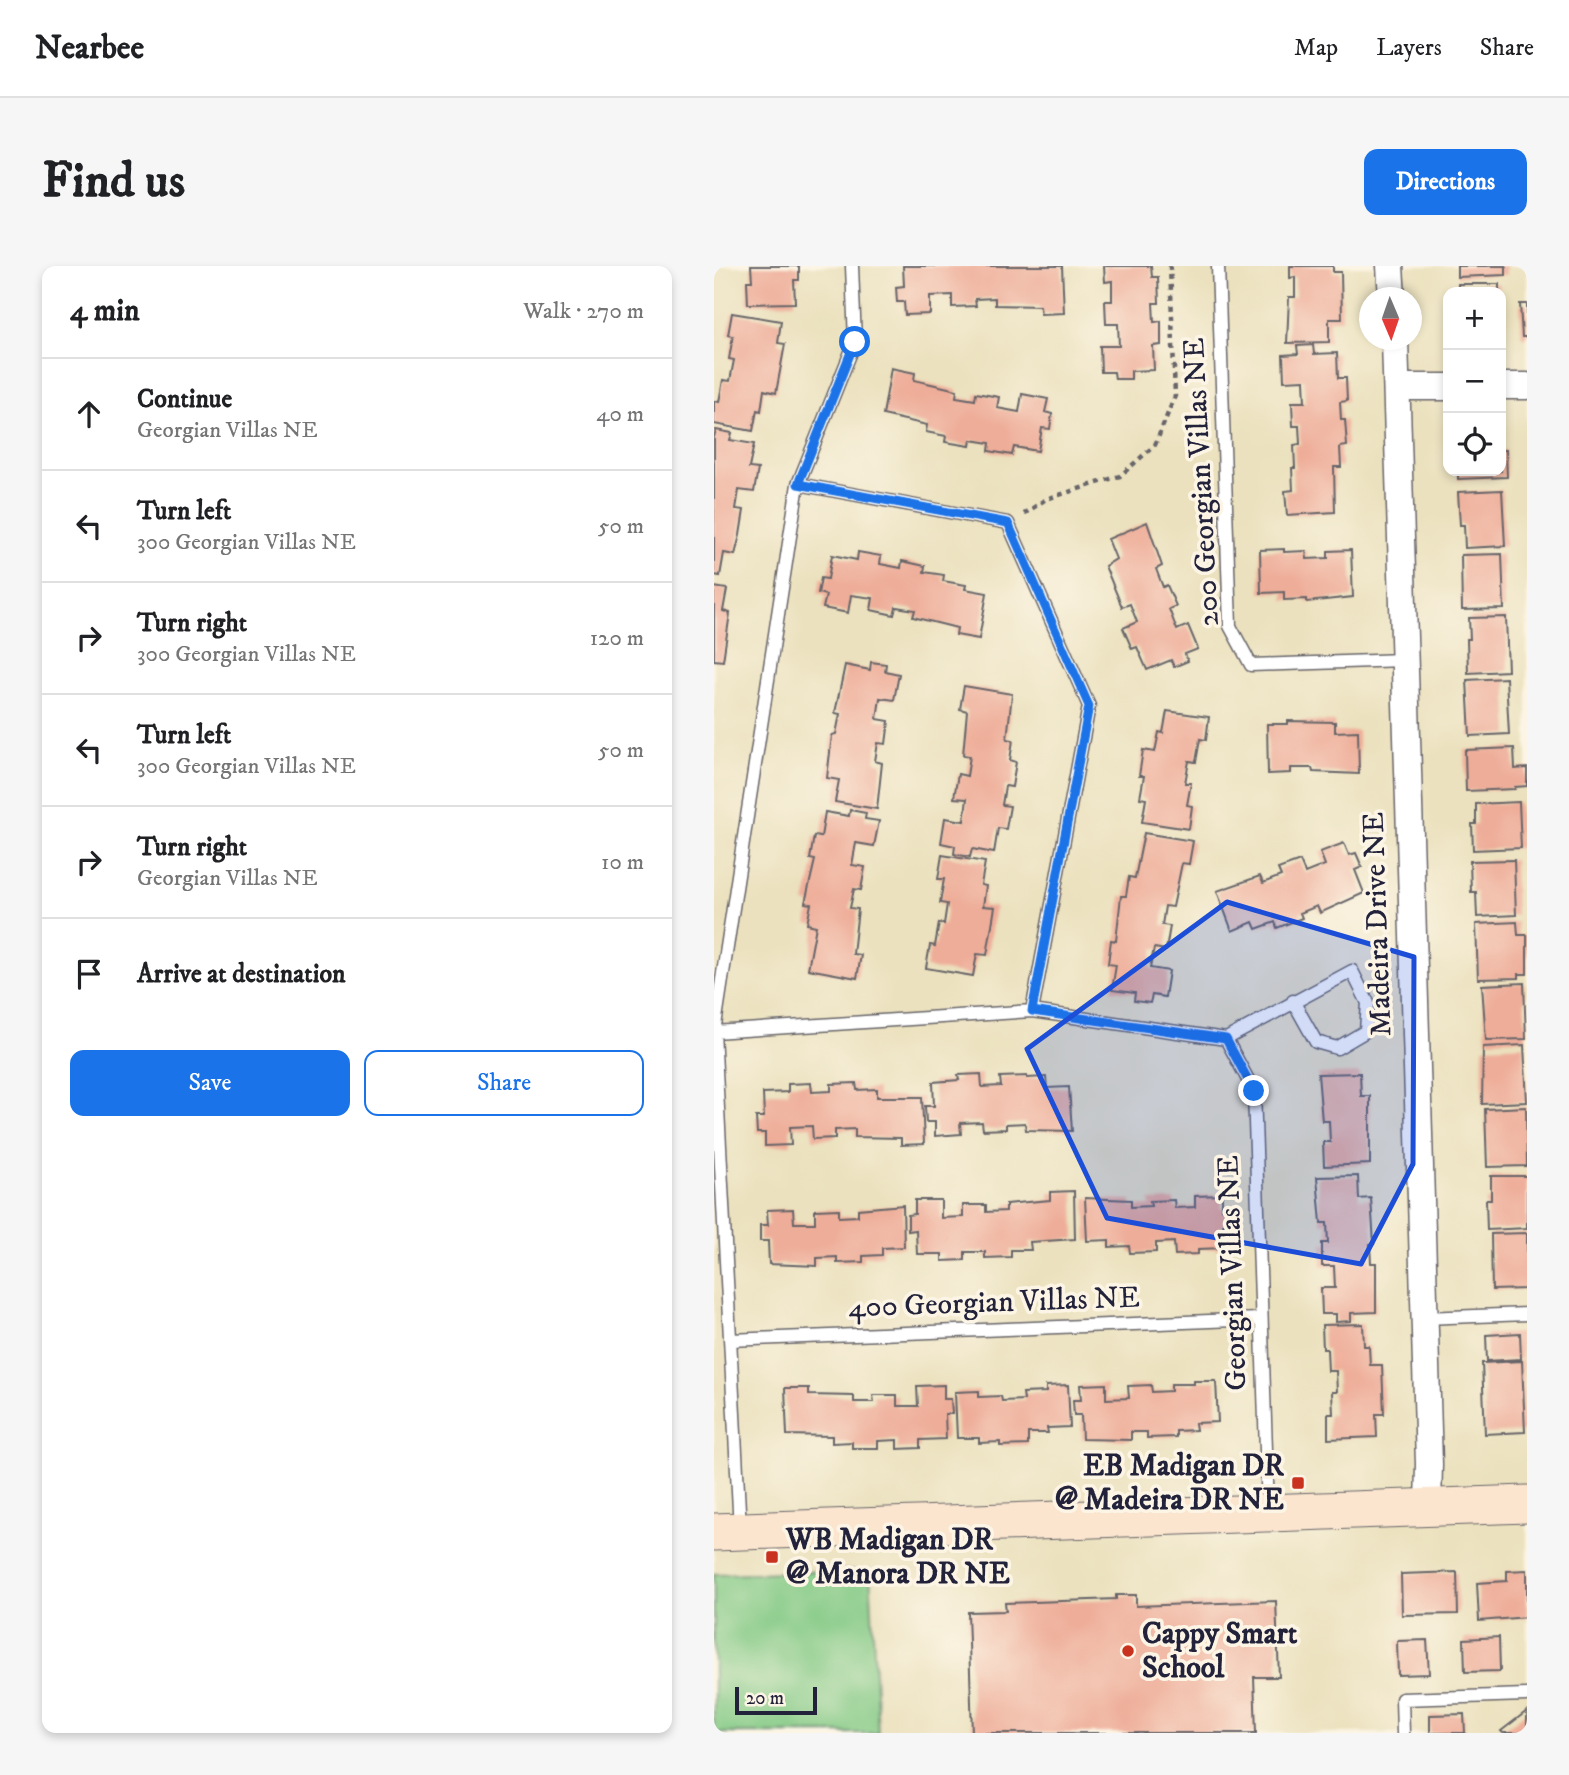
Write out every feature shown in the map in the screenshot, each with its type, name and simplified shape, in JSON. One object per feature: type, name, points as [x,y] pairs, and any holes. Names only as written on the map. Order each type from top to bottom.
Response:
[{"type":"street","points":[[1391,266],[1392,287]]},
{"type":"street","name":"Madeira Drive NE","points":[[1395,350],[1429,1464],[1428,1507]]},
{"type":"street","points":[[1506,386],[1527,386]]},
{"type":"street","points":[[1397,387],[1443,387]]},
{"type":"street","points":[[727,1531],[1527,1504]]},
{"type":"lane","points":[[727,1531],[730,1340],[714,1032],[798,484],[855,342],[852,266]]},
{"type":"lane","name":"200 Georgian Villas NE","points":[[1219,266],[1230,626],[1251,665],[1404,660]]},
{"type":"lane","points":[[798,484],[1008,523],[1089,706],[1032,1011]]},
{"type":"lane","points":[[714,1032],[1032,1011],[1226,1039],[1293,1002],[1352,971],[1368,1003],[1366,1031],[1337,1048],[1316,1042],[1293,1002]]},
{"type":"lane","name":"Georgian Villas NE","points":[[1226,1039],[1254,1091],[1268,1513]]},
{"type":"lane","points":[[1423,1318],[1527,1314]]},
{"type":"lane","name":"400 Georgian Villas NE","points":[[730,1340],[1260,1319]]},
{"type":"lane","points":[[1403,1733],[1402,1699],[1527,1695]]},
{"type":"path","points":[[1008,523],[1046,499],[1121,476],[1155,445],[1175,396],[1170,266]]},
{"type":"highlighted area","points":[[1227,902],[1414,957],[1413,1164],[1361,1264],[1107,1218],[1027,1049]]},
{"type":"green space","points":[[870,1570],[878,1733],[714,1733],[714,1574]]},
{"type":"building","points":[[751,266],[799,266],[799,280],[794,280],[795,303],[748,304],[747,281],[752,281]]},
{"type":"building","points":[[903,266],[1062,266],[1064,313],[1041,314],[1040,306],[995,305],[995,298],[975,299],[976,306],[952,307],[952,295],[930,296],[930,314],[905,315],[904,302],[897,302],[896,287],[904,286]]},
{"type":"building","points":[[1104,266],[1151,266],[1152,277],[1158,277],[1159,303],[1153,303],[1154,322],[1161,321],[1161,345],[1153,346],[1154,370],[1131,371],[1131,379],[1115,379],[1114,372],[1101,372],[1100,346],[1119,346],[1118,324],[1106,324],[1105,301],[1112,301],[1112,281],[1105,282]]},
{"type":"building","points":[[1290,266],[1333,266],[1333,272],[1341,272],[1342,319],[1329,319],[1329,342],[1287,343],[1289,297],[1295,297],[1295,277],[1290,278]]},
{"type":"building","points":[[1457,266],[1506,266],[1506,275],[1457,277]]},
{"type":"building","points":[[1458,284],[1499,284],[1499,287],[1458,287]]},
{"type":"building","points":[[1520,304],[1527,304],[1527,337],[1522,337]]},
{"type":"building","points":[[732,313],[781,321],[778,343],[785,344],[776,393],[764,390],[761,411],[757,410],[753,431],[714,424],[714,401],[719,402],[723,380],[730,381],[734,360],[729,359],[733,336],[728,335]]},
{"type":"building","points":[[1313,345],[1314,354],[1337,353],[1338,378],[1346,378],[1347,401],[1340,402],[1341,420],[1345,420],[1347,446],[1340,447],[1341,467],[1334,467],[1335,512],[1287,515],[1285,491],[1293,490],[1294,445],[1300,444],[1299,426],[1293,426],[1292,402],[1305,402],[1304,380],[1284,381],[1283,355],[1298,354],[1297,346]]},
{"type":"building","points":[[891,368],[915,373],[914,380],[957,390],[956,397],[975,400],[976,393],[999,397],[997,408],[1019,412],[1022,394],[1048,399],[1045,412],[1052,414],[1050,429],[1042,428],[1038,451],[1014,447],[1012,455],[989,451],[990,443],[971,440],[970,446],[945,442],[946,436],[926,432],[927,425],[883,415]]},
{"type":"building","points":[[716,430],[732,433],[730,440],[754,444],[749,468],[758,469],[754,492],[739,490],[736,509],[744,510],[740,535],[735,555],[724,553],[720,576],[714,575]]},
{"type":"building","points":[[1506,450],[1507,477],[1458,479],[1458,476],[1506,476]]},
{"type":"building","points":[[1502,490],[1505,546],[1465,548],[1464,525],[1460,525],[1458,492]]},
{"type":"building","points":[[1147,522],[1162,566],[1156,569],[1163,587],[1167,585],[1176,606],[1169,609],[1177,630],[1188,625],[1198,649],[1185,654],[1188,661],[1174,667],[1171,660],[1147,670],[1137,647],[1132,649],[1123,628],[1137,622],[1130,604],[1122,607],[1105,566],[1116,559],[1108,539]]},
{"type":"building","points":[[1284,549],[1284,552],[1306,551],[1307,559],[1328,558],[1328,551],[1351,550],[1353,597],[1307,602],[1307,599],[1284,600],[1284,592],[1261,593],[1260,550]]},
{"type":"building","points":[[858,552],[881,556],[880,564],[901,568],[902,561],[925,566],[924,572],[944,575],[943,581],[966,585],[965,589],[987,593],[979,639],[956,635],[957,628],[913,617],[915,610],[896,607],[894,615],[871,610],[873,598],[851,595],[848,613],[823,608],[826,595],[818,593],[821,578],[828,579],[832,555],[857,560]]},
{"type":"building","points":[[1502,554],[1504,609],[1462,610],[1461,555]]},
{"type":"building","points":[[714,587],[727,589],[723,611],[730,613],[723,661],[714,660]]},
{"type":"building","points":[[1506,617],[1508,671],[1468,673],[1469,618]]},
{"type":"building","points":[[871,662],[886,664],[885,671],[899,674],[894,700],[880,698],[877,719],[889,721],[886,744],[878,743],[875,761],[882,763],[877,809],[835,802],[839,780],[827,778],[832,735],[836,734],[840,714],[835,713],[845,665],[870,670]]},
{"type":"building","points":[[1506,678],[1509,734],[1470,736],[1467,680]]},
{"type":"building","points":[[964,686],[1012,694],[1007,739],[1013,740],[1010,760],[1016,762],[1012,787],[1005,786],[1002,805],[1010,806],[1006,829],[998,828],[994,853],[972,849],[970,857],[954,854],[955,846],[941,843],[945,818],[964,821],[967,799],[954,798],[958,774],[967,776],[970,756],[963,755],[967,711],[960,709]]},
{"type":"building","points":[[1167,711],[1209,717],[1206,740],[1200,739],[1196,762],[1189,761],[1185,783],[1191,783],[1187,805],[1192,806],[1189,829],[1142,822],[1146,799],[1140,798],[1144,776],[1139,776],[1143,750],[1155,752],[1159,732],[1163,733]]},
{"type":"building","points":[[1288,721],[1335,722],[1335,732],[1358,731],[1359,774],[1291,768],[1291,773],[1268,774],[1267,724],[1288,724]]},
{"type":"building","points":[[1514,748],[1515,769],[1527,768],[1527,786],[1466,791],[1465,750]]},
{"type":"building","points":[[1519,802],[1521,848],[1473,850],[1472,824],[1476,824],[1476,804]]},
{"type":"building","points":[[850,810],[866,813],[865,819],[879,821],[874,846],[856,843],[852,865],[865,867],[861,890],[854,889],[850,908],[858,909],[853,954],[861,955],[857,978],[808,969],[816,926],[807,924],[811,904],[805,903],[815,860],[810,859],[814,836],[821,837],[825,812],[849,816]]},
{"type":"building","points":[[1144,833],[1193,841],[1189,864],[1182,863],[1173,907],[1165,906],[1162,925],[1170,926],[1166,950],[1154,948],[1150,968],[1169,971],[1165,997],[1152,995],[1150,1003],[1134,1001],[1135,993],[1112,990],[1116,965],[1108,964],[1111,940],[1116,941],[1121,896],[1126,896],[1129,877],[1135,878]]},
{"type":"building","points":[[1344,843],[1349,855],[1356,853],[1362,867],[1355,870],[1364,893],[1320,913],[1317,906],[1300,913],[1302,918],[1277,928],[1275,922],[1256,929],[1253,922],[1232,931],[1217,891],[1260,876],[1263,883],[1281,876],[1278,869],[1300,861],[1305,873],[1325,865],[1320,852]]},
{"type":"building","points":[[942,855],[985,862],[981,885],[986,886],[983,906],[995,907],[987,955],[977,954],[973,976],[926,968],[930,945],[935,946],[939,923],[944,924],[947,904],[940,903],[944,879],[938,879]]},
{"type":"building","points":[[1514,860],[1516,915],[1477,917],[1476,892],[1471,892],[1470,861]]},
{"type":"building","points":[[1517,922],[1518,935],[1527,935],[1527,974],[1519,974],[1519,978],[1478,979],[1476,924]]},
{"type":"building","points":[[1524,983],[1526,1039],[1486,1040],[1482,985]]},
{"type":"building","points":[[1524,1045],[1527,1102],[1482,1104],[1483,1047]]},
{"type":"building","points":[[1360,1073],[1361,1096],[1370,1096],[1370,1164],[1324,1166],[1323,1142],[1330,1142],[1329,1121],[1322,1121],[1318,1074]]},
{"type":"building","points":[[981,1074],[982,1087],[1001,1086],[1000,1077],[1027,1076],[1046,1077],[1047,1088],[1069,1087],[1072,1131],[1026,1130],[1025,1123],[1006,1124],[1006,1129],[983,1130],[982,1122],[960,1123],[961,1134],[935,1136],[935,1122],[926,1122],[925,1106],[934,1106],[933,1082],[959,1080],[958,1075]]},
{"type":"building","points":[[811,1083],[812,1092],[831,1091],[831,1084],[856,1083],[857,1090],[877,1089],[877,1097],[922,1097],[924,1144],[901,1145],[901,1138],[855,1137],[855,1129],[835,1130],[835,1138],[813,1139],[812,1126],[790,1127],[791,1145],[765,1146],[765,1133],[757,1133],[756,1117],[764,1117],[763,1093],[788,1092],[788,1084]]},
{"type":"building","points":[[1526,1107],[1527,1166],[1487,1167],[1485,1109]]},
{"type":"building","points":[[1358,1176],[1359,1199],[1371,1198],[1374,1244],[1370,1244],[1371,1263],[1376,1263],[1376,1312],[1351,1313],[1351,1321],[1336,1322],[1336,1314],[1322,1314],[1321,1288],[1335,1288],[1334,1266],[1322,1266],[1322,1243],[1328,1243],[1327,1223],[1321,1223],[1317,1177]]},
{"type":"building","points":[[1491,1176],[1527,1176],[1527,1228],[1487,1230],[1486,1200],[1491,1200]]},
{"type":"building","points":[[1074,1191],[1075,1239],[1030,1242],[1031,1250],[1011,1250],[1011,1257],[985,1258],[985,1252],[965,1252],[965,1260],[942,1261],[942,1254],[917,1254],[916,1230],[908,1231],[908,1215],[915,1214],[915,1200],[941,1200],[941,1218],[963,1217],[963,1205],[986,1205],[986,1212],[1006,1211],[1006,1204],[1050,1200],[1050,1192]]},
{"type":"building","points":[[1222,1195],[1222,1208],[1230,1207],[1231,1224],[1223,1224],[1224,1248],[1198,1249],[1198,1254],[1175,1255],[1174,1242],[1156,1243],[1156,1252],[1130,1253],[1129,1246],[1109,1247],[1109,1240],[1087,1241],[1085,1198],[1131,1200],[1131,1207],[1151,1206],[1150,1201],[1174,1200],[1175,1208],[1195,1207],[1195,1196]]},
{"type":"building","points":[[903,1205],[904,1247],[882,1248],[882,1255],[863,1256],[863,1262],[837,1263],[837,1257],[817,1258],[817,1266],[769,1264],[768,1241],[760,1241],[760,1225],[768,1225],[767,1210],[793,1209],[794,1223],[815,1223],[815,1210],[839,1209],[839,1217],[858,1216],[858,1209]]},
{"type":"building","points":[[1527,1233],[1527,1289],[1492,1290],[1491,1234]]},
{"type":"building","points":[[1363,1324],[1364,1346],[1369,1346],[1370,1365],[1382,1365],[1384,1414],[1376,1414],[1377,1437],[1328,1439],[1328,1414],[1333,1414],[1332,1392],[1337,1392],[1336,1371],[1328,1371],[1327,1349],[1323,1349],[1322,1325]]},
{"type":"building","points":[[1520,1333],[1521,1359],[1487,1361],[1486,1335]]},
{"type":"building","points":[[1522,1361],[1525,1432],[1485,1434],[1482,1363]]},
{"type":"building","points":[[1194,1381],[1216,1381],[1218,1422],[1195,1423],[1196,1430],[1176,1431],[1176,1437],[1147,1438],[1147,1432],[1131,1432],[1131,1440],[1082,1439],[1081,1415],[1074,1415],[1073,1400],[1081,1400],[1080,1385],[1106,1384],[1106,1399],[1129,1398],[1128,1386],[1151,1385],[1152,1392],[1171,1391],[1171,1384],[1194,1384]]},
{"type":"building","points":[[944,1385],[944,1399],[951,1399],[952,1414],[945,1414],[946,1439],[920,1440],[920,1448],[897,1449],[897,1440],[878,1441],[878,1448],[852,1448],[852,1442],[832,1443],[832,1436],[787,1435],[785,1388],[809,1388],[809,1395],[854,1396],[854,1402],[874,1402],[873,1395],[897,1395],[897,1406],[918,1406],[917,1386]]},
{"type":"building","points":[[1068,1385],[1070,1427],[1047,1428],[1048,1433],[1028,1433],[1028,1445],[1000,1446],[1000,1442],[979,1443],[979,1438],[957,1438],[955,1392],[979,1391],[979,1397],[1001,1396],[1002,1401],[1024,1400],[1023,1393],[1046,1392],[1046,1386]]},
{"type":"building","points":[[1527,1570],[1527,1617],[1479,1621],[1477,1583],[1507,1581],[1507,1571]]},
{"type":"building","points":[[1457,1572],[1458,1614],[1402,1615],[1401,1574]]},
{"type":"building","points":[[1116,1595],[1136,1595],[1136,1606],[1276,1601],[1279,1677],[1254,1677],[1256,1733],[972,1733],[968,1612],[1006,1611],[1005,1603],[1116,1599]]},
{"type":"building","points":[[1499,1637],[1500,1671],[1465,1672],[1464,1639]]},
{"type":"building","points":[[1427,1640],[1429,1674],[1398,1675],[1397,1641]]},
{"type":"building","points":[[1527,1711],[1527,1733],[1501,1731]]},
{"type":"building","points":[[1464,1714],[1465,1733],[1430,1733],[1430,1715]]},
{"type":"place","name":"EB Madigan DR @ Madeira DR NE","points":[[1298,1483]]},
{"type":"place","name":"WB Madigan DR @ Manora DR NE","points":[[772,1557]]},
{"type":"place","name":"Cappy Smart School","points":[[1128,1651]]},
{"type":"route","points":[[855,342],[798,484],[1008,523],[1089,706],[1032,1011],[1226,1039],[1254,1091]]}]
